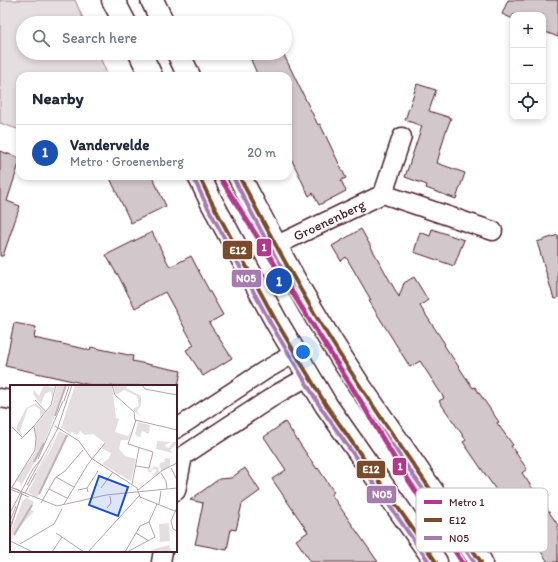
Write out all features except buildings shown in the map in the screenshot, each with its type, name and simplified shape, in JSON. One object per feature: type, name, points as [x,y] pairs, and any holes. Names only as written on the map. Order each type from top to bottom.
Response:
[{"type":"main road","points":[[113,0],[121,16]]},
{"type":"main road","points":[[152,0],[160,16]]},
{"type":"main road","points":[[143,60],[149,72]]},
{"type":"main road","points":[[181,60],[187,72]]},
{"type":"main road","points":[[201,180],[210,201],[276,321],[326,405],[416,533]]},
{"type":"main road","points":[[241,180],[308,304],[359,385],[430,488]]},
{"type":"main road","points":[[429,552],[436,562]]},
{"type":"main road","points":[[474,552],[481,562]]},
{"type":"street","name":"Groenenberg","points":[[383,194],[402,137]]},
{"type":"street","name":"Groenenberg","points":[[276,246],[383,194],[493,231]]},
{"type":"street","points":[[177,428],[264,371],[295,353]]},
{"type":"street","points":[[177,481],[180,451],[309,376]]},
{"type":"street","points":[[0,398],[10,400]]},
{"type":"street","points":[[161,562],[163,552]]},
{"type":"shaded area","points":[[0,0],[75,0],[82,16],[16,16],[16,60],[101,60],[106,72],[16,72],[16,129],[0,123]]},
{"type":"metro line","name":"1","points":[[222,180],[416,492]]},
{"type":"metro line","name":"1","points":[[455,552],[462,562]]},
{"type":"transit line","name":"N05","points":[[194,180],[271,324],[321,408],[416,543]]},
{"type":"transit line","name":"E12","points":[[201,180],[276,321],[326,405],[416,533]]},
{"type":"transit line","name":"N05","points":[[235,180],[287,279],[310,318],[377,423],[422,488]]},
{"type":"transit line","name":"E12","points":[[241,180],[292,276],[315,315],[383,421],[430,488]]},
{"type":"transit line","name":"N05","points":[[422,552],[429,562]]},
{"type":"transit line","name":"E12","points":[[429,552],[436,562]]},
{"type":"transit line","name":"N05","points":[[467,552],[474,562]]},
{"type":"transit line","name":"E12","points":[[474,552],[481,562]]},
{"type":"place","name":"Vandervelde","points":[[279,281]]}]
